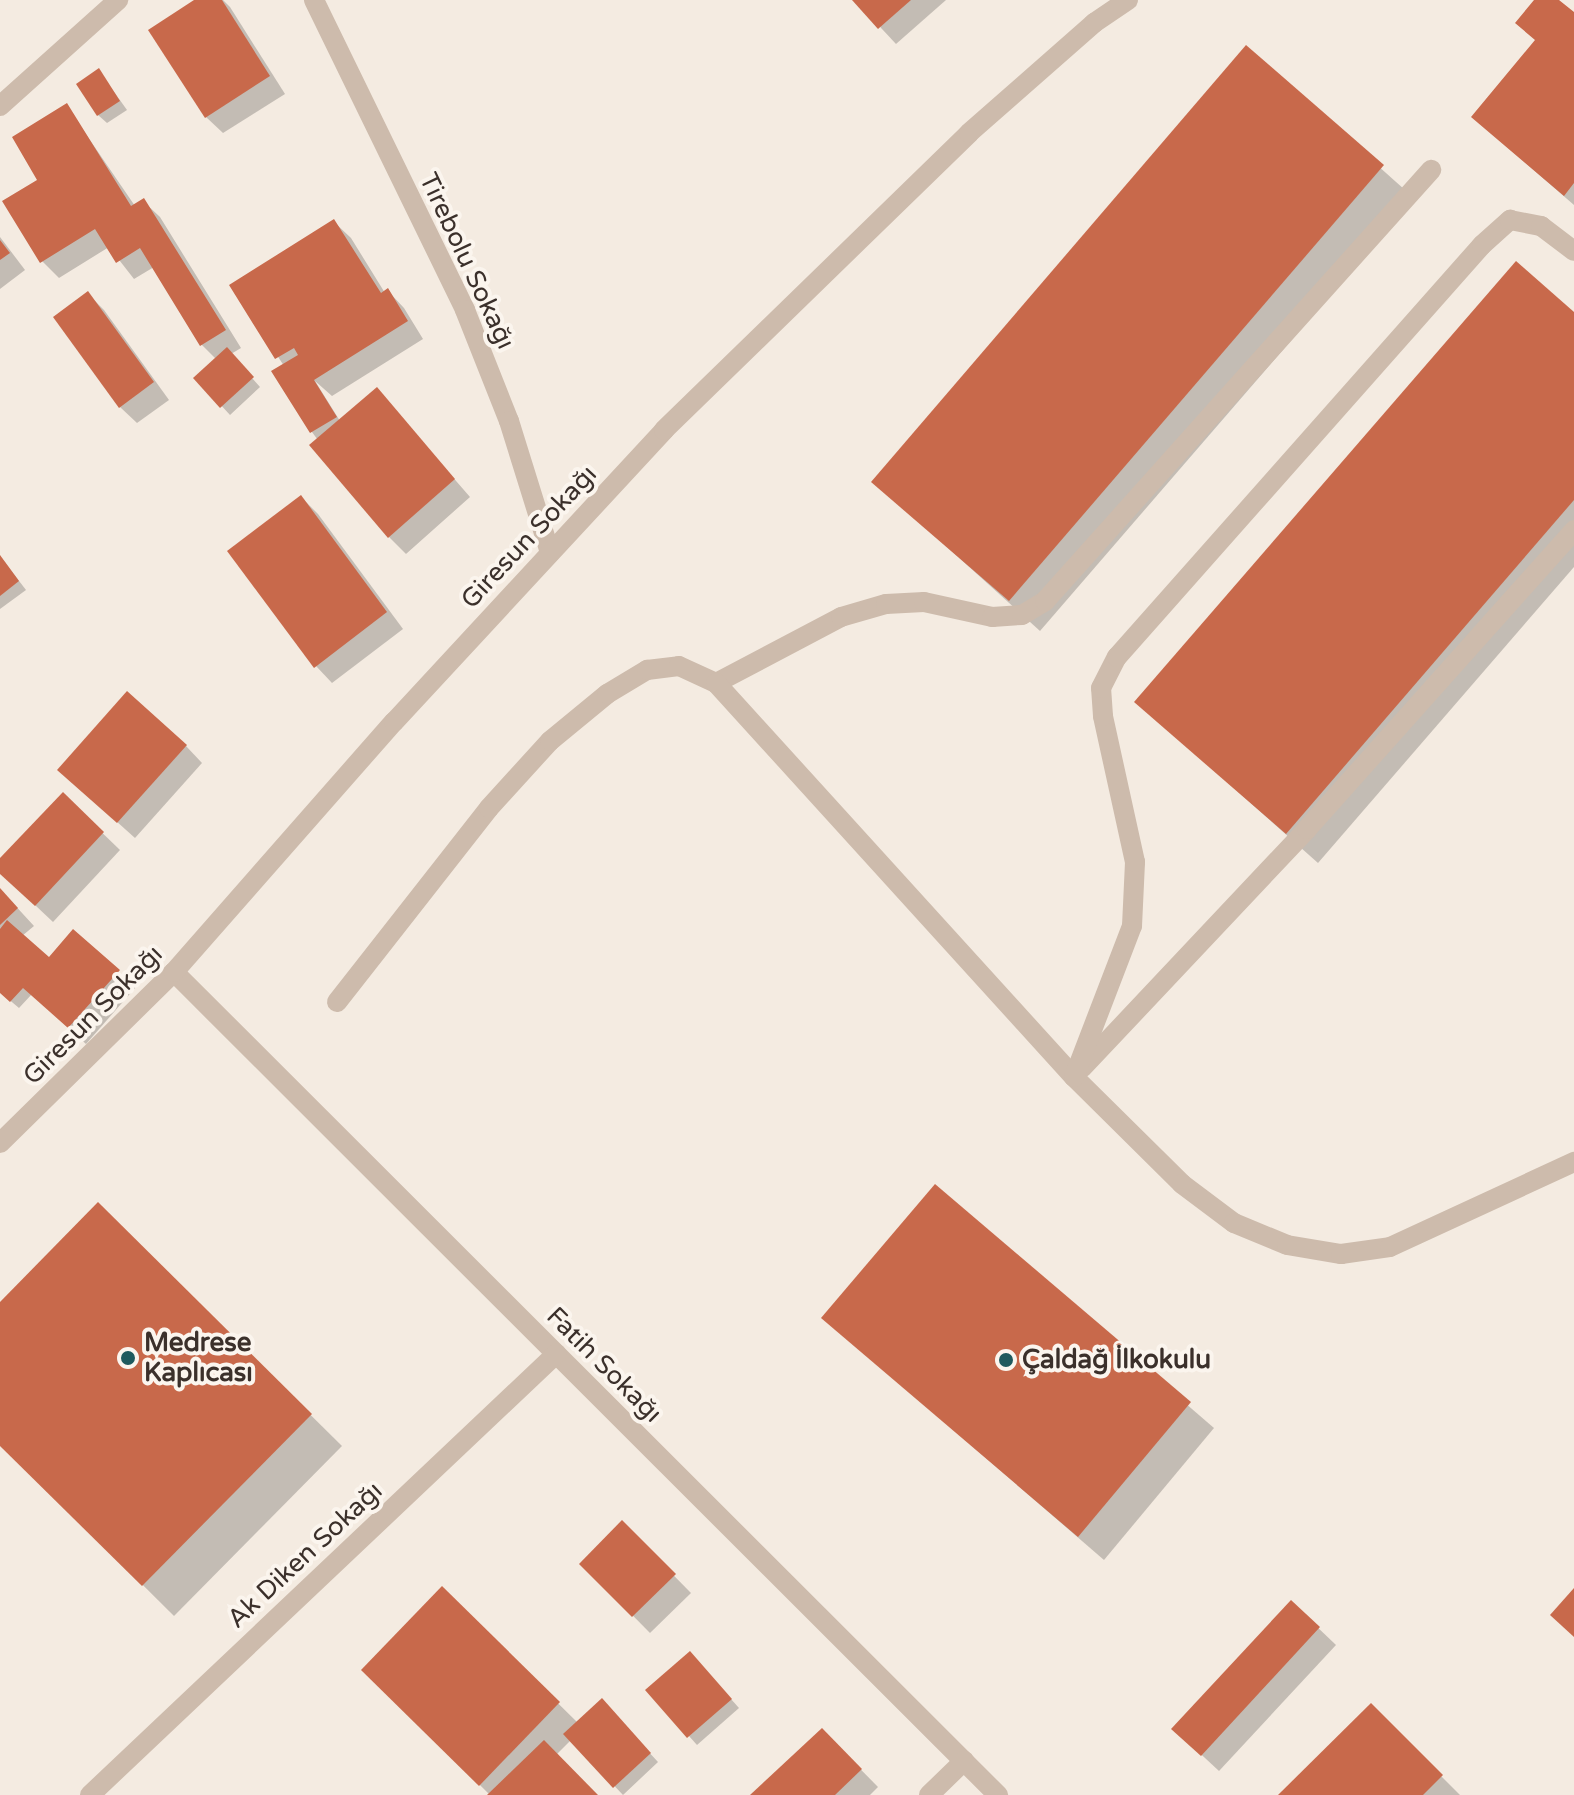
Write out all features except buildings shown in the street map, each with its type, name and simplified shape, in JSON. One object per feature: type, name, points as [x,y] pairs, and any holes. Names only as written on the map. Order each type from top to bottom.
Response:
[{"type":"street","points":[[0,106],[118,0]]},
{"type":"street","name":"Tirebolu Sokağı","points":[[314,0],[465,310],[509,421],[550,553]]},
{"type":"street","name":"Giresun Sokağı","points":[[0,1143],[174,972],[404,710],[664,430],[969,133],[1094,23],[1128,0]]},
{"type":"street","points":[[716,683],[841,617],[886,604],[924,602],[992,617],[1022,615],[1045,601],[1431,170]]},
{"type":"street","points":[[1074,1077],[1132,926],[1135,862],[1103,716],[1101,688],[1117,657],[1482,245],[1510,220],[1541,226],[1574,251]]},
{"type":"street","points":[[1074,1077],[1307,829],[1574,530]]},
{"type":"street","points":[[337,1002],[489,808],[550,741],[607,694],[647,670],[679,666],[716,683],[1074,1077],[1182,1184],[1234,1223],[1287,1245],[1341,1254],[1390,1247],[1574,1162]]},
{"type":"street","name":"Fatih Sokağı","points":[[174,972],[998,1795]]},
{"type":"street","name":"Ak Diken Sokağı","points":[[90,1795],[556,1354]]},
{"type":"street","points":[[929,1795],[964,1761]]},
{"type":"place","name":"Medrese Kaplıcası","points":[[128,1358]]},
{"type":"place","name":"Çaldağ İlkokulu","points":[[1006,1360]]}]
